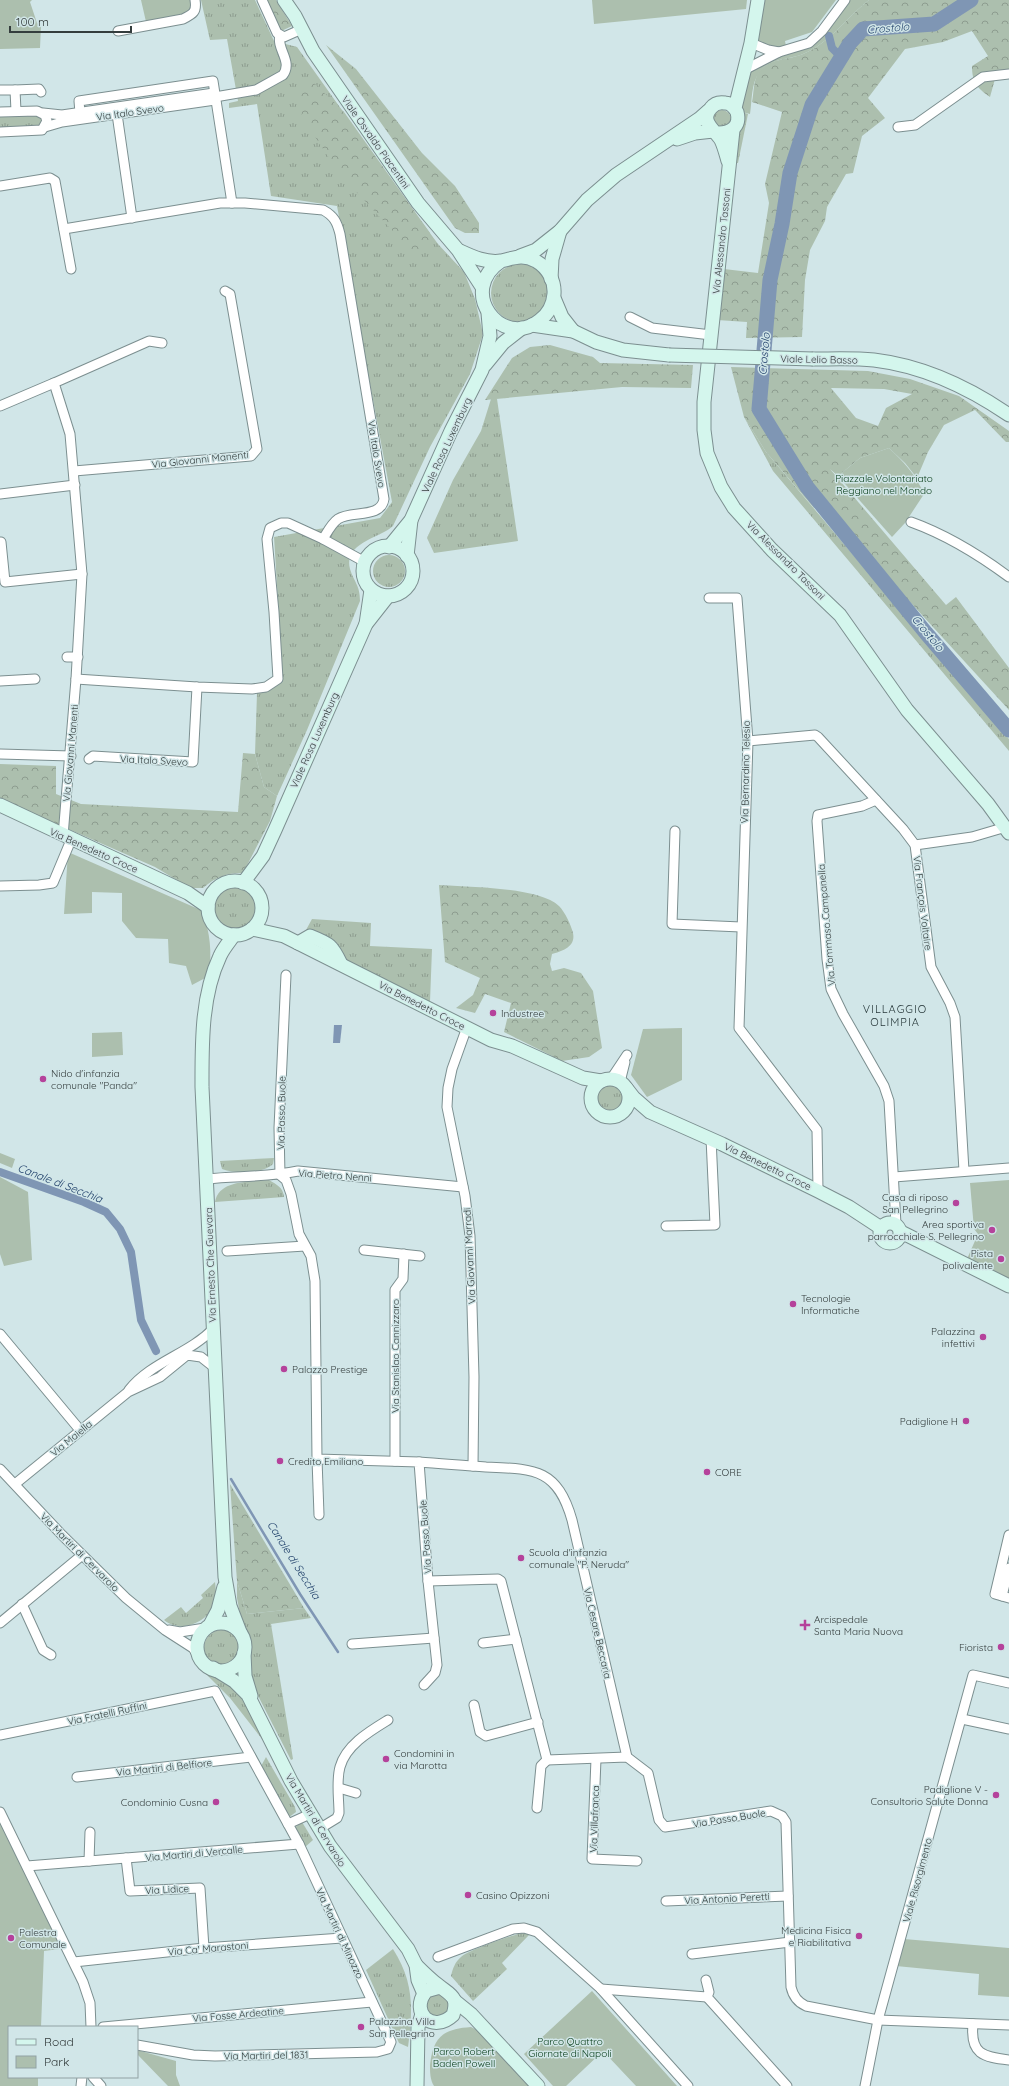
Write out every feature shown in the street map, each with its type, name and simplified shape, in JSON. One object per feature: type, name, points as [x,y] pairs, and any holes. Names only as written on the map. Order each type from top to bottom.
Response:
[{"type":"street","points":[[118,31],[183,19],[193,14],[196,10],[195,0]]},
{"type":"street","points":[[262,0],[277,33],[284,37],[288,37],[302,29]]},
{"type":"street","name":"Viale Osvaldo Piacentini","points":[[284,0],[295,16],[313,51],[418,203],[458,250],[482,286]]},
{"type":"street","name":"Viale Osvaldo Piacentini","points":[[289,0],[295,16]]},
{"type":"street","name":"Via Alessandro Tassoni","points":[[758,0],[751,42],[735,108],[738,120],[733,130],[711,334],[704,430],[707,452],[721,486],[734,508],[759,536],[840,615],[907,710],[1007,830]]},
{"type":"street","points":[[743,74],[779,52],[809,43],[816,37],[845,0]]},
{"type":"street","points":[[232,203],[215,96],[256,90],[283,75],[286,71],[287,64],[278,40],[280,35]]},
{"type":"street","points":[[751,42],[768,50],[779,52]]},
{"type":"street","name":"Via Alessandro Tassoni","points":[[729,164],[724,147],[707,122],[708,111],[712,106],[720,103],[743,74]]},
{"type":"street","points":[[898,127],[915,125],[983,77],[1009,74]]},
{"type":"street","points":[[0,90],[39,89],[41,92]]},
{"type":"street","points":[[15,90],[16,112]]},
{"type":"street","name":"Via Italo Svevo","points":[[0,112],[36,111],[62,115],[215,96]]},
{"type":"street","name":"Via Italo Svevo","points":[[0,132],[42,130],[45,127],[62,122],[117,114],[215,96]]},
{"type":"street","points":[[720,103],[726,103],[735,108]]},
{"type":"street","points":[[554,298],[548,311],[527,327],[503,325],[488,313],[484,303],[482,286],[491,269],[501,261],[536,250],[560,231],[598,189],[627,166],[662,144],[708,111]]},
{"type":"street","points":[[43,113],[47,122],[45,127]]},
{"type":"street","points":[[117,114],[132,218]]},
{"type":"street","points":[[662,144],[695,133],[727,133],[733,130]]},
{"type":"street","points":[[0,186],[50,178],[55,181],[71,269]]},
{"type":"street","name":"Via Italo Svevo","points":[[64,229],[220,203],[324,210],[332,214],[338,223],[384,499],[383,504],[376,510],[342,517],[337,520],[323,539]]},
{"type":"street","points":[[560,231],[552,259],[551,279],[554,298],[562,317],[573,331]]},
{"type":"street","name":"Viale Osvaldo Piacentini","points":[[458,250],[480,260],[501,261]]},
{"type":"street","points":[[520,256],[536,261],[545,269],[551,279]]},
{"type":"street","name":"Via Giovanni Manenti","points":[[74,471],[251,456],[255,453],[257,449],[230,294],[226,291]]},
{"type":"street","name":"Viale Rosa Luxemburg","points":[[482,370],[490,336],[488,313]]},
{"type":"street","points":[[630,317],[652,328],[711,334]]},
{"type":"street","name":"Viale Rosa Luxemburg","points":[[366,624],[371,590],[364,579],[365,562],[373,552],[389,547],[411,520],[451,432],[482,370],[503,343],[527,327]]},
{"type":"street","name":"Viale Lelio Basso","points":[[527,327],[573,331],[613,348],[633,352],[813,359],[866,359],[905,366],[961,386],[1009,415]]},
{"type":"street","points":[[0,406],[149,342],[162,343]]},
{"type":"street","name":"Via Giovanni Manenti","points":[[0,886],[39,885],[53,883],[67,838],[82,574],[70,434],[54,383]]},
{"type":"street","points":[[0,494],[75,485]]},
{"type":"street","name":"Viale Rosa Luxemburg","points":[[255,891],[263,856],[366,624],[388,596],[402,592],[411,581],[412,567],[408,556],[411,520]]},
{"type":"street","points":[[911,522],[936,531],[980,555],[1009,577]]},
{"type":"street","points":[[76,679],[197,687],[252,689],[266,687],[278,679],[267,534],[275,525],[288,523],[323,539],[365,562]]},
{"type":"street","points":[[1,542],[5,582],[82,574]]},
{"type":"street","points":[[389,547],[402,551],[408,556]]},
{"type":"street","points":[[371,590],[388,596]]},
{"type":"street","name":"Via Bernardino Telesio","points":[[709,598],[737,598],[748,741],[739,1028],[817,1130],[818,1191]]},
{"type":"street","points":[[67,657],[78,657]]},
{"type":"street","points":[[0,681],[35,679]]},
{"type":"street","name":"Via Italo Svevo","points":[[89,760],[93,756],[193,762],[197,687]]},
{"type":"street","name":"Via François Voltaire","points":[[748,741],[815,735],[818,736],[903,828],[915,845],[931,967],[950,1003],[955,1017],[964,1171]]},
{"type":"street","points":[[0,754],[71,756]]},
{"type":"street","name":"Via Tommaso Campanella","points":[[876,800],[862,806],[818,815],[817,821],[827,959],[831,989],[842,1014],[884,1086],[889,1101],[898,1228]]},
{"type":"street","name":"Via Benedetto Croce","points":[[0,805],[67,838],[188,893],[208,907]]},
{"type":"street","points":[[915,845],[972,837],[1007,830]]},
{"type":"street","points":[[675,831],[672,924],[741,926]]},
{"type":"street","name":"Viale Rosa Luxemburg","points":[[243,883],[263,856]]},
{"type":"street","points":[[227,883],[243,883],[255,891],[261,903],[260,916],[252,929],[240,935],[228,934],[213,924],[209,917],[208,907],[212,894],[220,886],[227,883]]},
{"type":"street","name":"Via Benedetto Croce","points":[[188,893],[212,894]]},
{"type":"street","name":"Via Benedetto Croce","points":[[260,916],[284,936],[495,1042],[512,1046],[562,1070],[592,1092]]},
{"type":"street","name":"Via Benedetto Croce","points":[[252,929],[284,936]]},
{"type":"street","name":"Via Ernesto Che Guevara","points":[[228,934],[208,994],[202,1035],[202,1087],[212,1328],[225,1577],[230,1606],[240,1632]]},
{"type":"street","name":"Via Passo Buole","points":[[286,975],[279,1128],[280,1174],[286,1180],[291,1194],[299,1234],[311,1256],[316,1281],[317,1459],[319,1515]]},
{"type":"street","name":"Via Giovanni Marradi","points":[[467,1027],[452,1069],[448,1088],[447,1106],[463,1187],[470,1236],[473,1330],[473,1466]]},
{"type":"street","name":"Via Benedetto Croce","points":[[562,1070],[570,1070],[583,1078],[615,1083],[650,1112],[710,1138],[818,1191],[849,1207],[882,1228]]},
{"type":"street","points":[[615,1083],[629,1103],[624,1111],[615,1116],[601,1115],[592,1103],[592,1092],[615,1083]]},
{"type":"street","name":"Via Benedetto Croce","points":[[624,1111],[650,1112]]},
{"type":"street","points":[[666,1226],[715,1225],[710,1138]]},
{"type":"street","points":[[894,1177],[1009,1168]]},
{"type":"street","name":"Via Pietro Nenni","points":[[207,1179],[280,1174],[298,1171],[463,1187]]},
{"type":"street","points":[[898,1228],[897,1241],[888,1244],[881,1237],[882,1228],[889,1223],[1009,1286]]},
{"type":"street","points":[[227,1251],[306,1246]]},
{"type":"street","points":[[364,1250],[420,1256]]},
{"type":"street","name":"Via Stanislao Cannizzaro","points":[[395,1461],[395,1290],[403,1279],[404,1254]]},
{"type":"street","name":"Via Maiella","points":[[15,1484],[128,1392],[147,1372],[204,1337],[212,1328]]},
{"type":"street","points":[[0,1334],[80,1430]]},
{"type":"street","name":"Via Maiella","points":[[128,1392],[160,1377],[187,1355],[201,1357],[215,1368]]},
{"type":"street","points":[[317,1459],[420,1462]]},
{"type":"street","name":"Via Passo Buole","points":[[420,1462],[428,1581],[500,1580],[547,1760]]},
{"type":"street","name":"Via Cesare Beccaria","points":[[420,1462],[519,1468],[537,1472],[551,1481],[563,1497],[573,1524],[627,1757]]},
{"type":"street","name":"Via Martiri di Cervarolo","points":[[0,1469],[81,1556],[126,1598],[165,1630],[193,1648],[199,1657],[234,1681],[248,1695],[310,1814],[349,1874],[408,1949],[416,1965],[418,1980],[424,1994],[420,2006],[422,2014],[418,2027],[417,2086]]},
{"type":"street","points":[[1002,1596],[1009,1535]]},
{"type":"street","points":[[0,1623],[81,1556]]},
{"type":"street","points":[[1002,1596],[1009,1568]]},
{"type":"street","name":"Via Ernesto Che Guevara","points":[[208,1626],[222,1601],[225,1577]]},
{"type":"street","points":[[424,1685],[435,1673],[437,1668],[428,1581]]},
{"type":"street","points":[[22,1604],[43,1650],[51,1654]]},
{"type":"street","points":[[165,1630],[180,1632],[208,1626],[227,1624],[240,1632]]},
{"type":"street","points":[[199,1657],[197,1643],[200,1635],[208,1626]]},
{"type":"street","name":"Via Martiri di Cervarolo","points":[[240,1632],[244,1642],[245,1676],[255,1708]]},
{"type":"street","points":[[352,1644],[434,1638]]},
{"type":"street","points":[[483,1642],[516,1639]]},
{"type":"street","points":[[213,1668],[222,1670],[234,1666],[241,1660],[244,1652]]},
{"type":"street","name":"Viale Risorgimento","points":[[865,2086],[878,2020],[974,1675],[1009,1683]]},
{"type":"street","name":"Via Fratelli Ruffini","points":[[0,1735],[215,1691]]},
{"type":"street","name":"Via Martiri di Minozzo","points":[[215,1691],[299,1844],[391,2042]]},
{"type":"street","points":[[474,1705],[480,1732],[486,1736],[538,1722]]},
{"type":"street","points":[[962,1719],[1009,1729]]},
{"type":"street","points":[[319,1828],[337,1818],[339,1813],[340,1767],[345,1755],[361,1738],[388,1720]]},
{"type":"street","points":[[537,1808],[541,1766],[547,1760],[627,1757]]},
{"type":"street","name":"Via Passo Buole","points":[[627,1757],[648,1773],[658,1820],[663,1826],[670,1827],[771,1811],[782,1816],[786,1822],[791,1987],[794,1995],[800,2003],[806,2006],[878,2020],[1009,2025]]},
{"type":"street","name":"Via Martiri di Belfiore","points":[[77,1777],[251,1758]]},
{"type":"street","name":"Via Villafranca","points":[[596,1759],[592,1859],[637,1861]]},
{"type":"street","points":[[339,1788],[356,1793]]},
{"type":"street","points":[[0,1812],[74,1962],[90,2003],[91,2026]]},
{"type":"street","points":[[288,1824],[310,1814]]},
{"type":"street","points":[[89,1861],[90,1832]]},
{"type":"street","name":"Via Martiri di Vercalle","points":[[27,1866],[299,1844]]},
{"type":"street","name":"Via Lidice","points":[[126,1858],[130,1891],[200,1888],[204,1948]]},
{"type":"street","name":"Via Antonio Peretti","points":[[666,1901],[788,1896]]},
{"type":"street","points":[[438,1957],[513,1928],[529,1929],[544,1937],[601,1989],[688,2086]]},
{"type":"street","name":"Via Ca' Marastoni","points":[[74,1962],[204,1948],[342,1938]]},
{"type":"street","points":[[692,1954],[790,1942]]},
{"type":"street","name":"Via Martiri di Cervarolo","points":[[416,1965],[471,2014],[538,2086]]},
{"type":"street","points":[[706,1980],[709,1992],[707,1997]]},
{"type":"street","points":[[424,1994],[431,1988],[440,1987]]},
{"type":"street","points":[[601,1989],[707,1997],[778,2081],[787,2086]]},
{"type":"street","points":[[417,2046],[427,2032],[453,2016],[455,2001]]},
{"type":"street","name":"Via Fosse Ardeatine","points":[[114,2026],[372,2002]]},
{"type":"street","points":[[422,2014],[429,2021],[442,2022],[469,2020],[481,2025]]},
{"type":"street","points":[[973,2024],[973,2040],[980,2052],[985,2057],[1009,2061]]},
{"type":"street","name":"Via Martiri del 1831","points":[[138,2044],[193,2055],[216,2056],[377,2052],[386,2050],[390,2047],[391,2042]]},
{"type":"street","points":[[94,2078],[101,2086]]},
{"type":"green space","points":[[0,0],[32,0],[30,2],[37,23],[41,26],[40,48],[0,49]]},
{"type":"green space","points":[[141,0],[195,0],[196,10],[147,26]]},
{"type":"green space","points":[[201,0],[255,0],[274,41],[297,47],[438,244],[464,272],[475,299],[483,334],[470,374],[430,447],[393,526],[364,542],[352,553],[349,560],[350,569],[358,587],[360,601],[307,730],[277,796],[264,787],[255,754],[257,693],[263,693],[283,682],[274,537],[380,518],[392,502],[337,206],[271,196],[257,104],[229,108],[229,103],[238,101],[227,39],[210,40]]},
{"type":"green space","points":[[262,0],[276,0],[292,26],[277,33]]},
{"type":"green space","points":[[592,0],[747,0],[746,9],[594,24]]},
{"type":"green space","points":[[761,0],[836,0],[812,32],[785,41],[786,46],[773,48],[756,40]]},
{"type":"green space","points":[[849,0],[869,0],[830,37],[813,49],[797,56],[773,62],[763,68],[754,82],[750,114],[742,112],[741,108],[750,71],[760,64],[811,44]]},
{"type":"green space","points":[[869,0],[1009,0],[1009,78],[995,79],[990,97],[976,84],[972,66],[988,56],[972,31],[943,42],[905,49],[868,98],[885,118],[862,136],[853,173],[846,174],[827,207],[825,221],[810,250],[805,280],[802,337],[746,338],[747,322],[717,320],[724,269],[758,273],[769,203],[765,184],[782,112],[752,102],[757,75],[763,67],[768,64],[798,56],[822,43]]},
{"type":"green space","points":[[326,45],[356,69],[422,153],[455,186],[479,223],[479,233],[465,233],[455,228]]},
{"type":"green space","points":[[314,83],[344,112],[430,233],[431,242],[426,253],[413,253],[339,173],[302,117],[299,94]]},
{"type":"green space","points":[[722,110],[728,113],[731,119],[728,125],[722,128],[716,125],[713,119],[716,113]]},
{"type":"green space","points":[[742,112],[748,114],[738,163],[736,163],[735,157]]},
{"type":"green space","points":[[39,114],[43,120],[41,127],[0,129],[0,115]]},
{"type":"green space","points":[[520,264],[531,266],[541,272],[547,282],[549,293],[547,304],[541,314],[531,320],[520,322],[509,320],[499,314],[493,304],[491,293],[493,282],[499,272],[509,266]]},
{"type":"green space","points":[[550,345],[593,357],[600,363],[693,365],[691,388],[622,387],[485,400],[512,358],[530,347]]},
{"type":"green space","points":[[731,367],[868,371],[910,379],[959,396],[1009,431],[1009,442],[1006,442],[975,410],[944,425],[928,452],[917,478],[905,463],[889,448],[860,458],[838,476],[830,469],[946,605],[956,597],[1009,668],[1009,710],[889,579],[823,501],[814,508],[766,452],[744,417]],"holes":[[[831,388],[884,389],[912,394],[886,408],[878,426],[856,418]]]},
{"type":"green space","points":[[491,399],[497,399],[518,541],[434,553],[427,538],[453,480],[481,431]]},
{"type":"green space","points":[[744,417],[766,452],[1009,739],[1009,751],[773,471]]},
{"type":"green space","name":"Piazzale Volontariato Reggiano nel Mondo","points":[[889,448],[909,469],[924,494],[905,523],[892,537],[838,476],[860,458]]},
{"type":"green space","points":[[386,555],[392,555],[402,562],[405,571],[404,577],[398,584],[392,587],[386,587],[376,580],[373,574],[373,568],[380,558]]},
{"type":"green space","points":[[243,753],[255,754],[264,787],[277,796],[270,821],[243,873],[222,876],[203,888],[190,888],[155,867],[0,799],[0,764],[56,766],[56,794],[81,804],[238,812]]},
{"type":"green space","points":[[68,852],[203,911],[210,943],[209,976],[192,985],[186,966],[169,963],[168,939],[136,938],[122,921],[122,893],[92,892],[92,913],[64,914]]},
{"type":"green space","points":[[235,885],[248,889],[254,895],[258,908],[254,921],[248,927],[235,931],[222,927],[216,921],[212,908],[216,895],[222,889]]},
{"type":"green space","points":[[439,885],[502,889],[520,892],[536,895],[559,906],[569,923],[573,933],[573,938],[572,942],[567,948],[552,954],[550,964],[552,971],[564,968],[581,973],[593,991],[602,1048],[589,1057],[562,1061],[504,1032],[511,1003],[485,994],[475,1013],[456,1008],[473,995],[480,978],[445,962]]},
{"type":"green space","points":[[312,919],[371,923],[370,946],[432,949],[430,1002],[347,961],[338,945],[306,930]]},
{"type":"green space","points":[[682,1028],[682,1080],[647,1097],[631,1075],[643,1029]]},
{"type":"green space","points":[[122,1032],[123,1055],[92,1057],[92,1033]]},
{"type":"green space","points":[[611,1084],[617,1085],[625,1093],[625,1105],[617,1113],[611,1114],[605,1113],[597,1105],[596,1099],[597,1093],[605,1085]]},
{"type":"green space","points":[[0,1153],[15,1159],[12,1168],[0,1163]]},
{"type":"green space","points":[[274,1158],[273,1164],[268,1167],[262,1170],[249,1172],[234,1172],[222,1169],[220,1161]]},
{"type":"green space","points":[[0,1177],[28,1192],[32,1260],[4,1266],[0,1254]]},
{"type":"green space","points":[[269,1180],[281,1189],[284,1197],[215,1202],[218,1195],[229,1185]]},
{"type":"green space","name":"Area sportiva parrocchiale S. Pellegrino","points":[[1009,1180],[1009,1280],[967,1259],[978,1234],[974,1229],[970,1183]]},
{"type":"green space","points":[[230,1484],[304,1608],[247,1614],[237,1581]]},
{"type":"green space","points":[[237,1581],[247,1614],[304,1608],[311,1618],[271,1624],[293,1759],[291,1760],[254,1688],[248,1669],[250,1648],[249,1637],[240,1614],[237,1598]]},
{"type":"green space","points":[[215,1582],[215,1601],[209,1613],[204,1618],[191,1625],[184,1626],[170,1624],[164,1620],[181,1607],[186,1613],[203,1598],[201,1595]]},
{"type":"green space","points":[[222,1630],[232,1633],[237,1638],[240,1648],[237,1658],[232,1663],[222,1666],[212,1663],[207,1658],[204,1648],[207,1638],[212,1633]]},
{"type":"green space","points":[[201,1666],[239,1689],[265,1737],[262,1739],[230,1698],[203,1671]]},
{"type":"green space","points":[[266,1757],[295,1807],[296,1812],[288,1818],[260,1768]]},
{"type":"green space","points":[[0,1812],[67,1948],[44,1951],[41,2026],[8,2026],[8,2078],[38,2078],[38,2086],[0,2086]]},
{"type":"green space","points":[[302,1822],[313,1840],[304,1848],[293,1829]]},
{"type":"green space","points":[[526,1932],[529,1935],[502,1963],[507,1969],[473,2001],[451,1976],[457,1961],[466,1954],[483,1946]]},
{"type":"green space","points":[[904,1939],[1009,1948],[1009,1997],[978,1995],[979,1974],[896,1966]]},
{"type":"green space","points":[[393,1949],[405,1973],[410,1996],[411,2020],[408,2047],[399,2043],[366,1970]]},
{"type":"green space","name":"Parco Quattro Giornate di Napoli","points":[[592,1991],[677,2086],[636,2086],[603,2051],[566,2086],[553,2086],[524,2054]]},
{"type":"green space","points":[[436,1992],[447,1996],[450,2008],[442,2018],[428,2016],[425,1999]]},
{"type":"green space","name":"Parco Robert Baden Powell","points":[[471,2027],[485,2034],[529,2086],[434,2086],[431,2079],[430,2065],[437,2041],[447,2032]]},
{"type":"green space","points":[[138,2050],[176,2061],[176,2075],[180,2086],[168,2086],[138,2055]]},
{"type":"water","points":[[334,1025],[342,1025],[340,1043],[333,1043]]},
{"type":"waterway","name":"Crostolo","points":[[971,0],[934,24],[863,29],[850,43],[812,105],[790,173],[782,224],[770,280],[759,409],[807,487],[926,633],[1009,730]]},
{"type":"waterway","points":[[829,36],[832,48],[841,57]]},
{"type":"waterway","name":"Canale di Secchia","points":[[0,1172],[84,1202],[106,1212],[120,1229],[131,1252],[141,1320],[156,1351]]},
{"type":"waterway","name":"Canale di Secchia","points":[[231,1479],[300,1594],[338,1652]]},
{"type":"place","name":"Industree","points":[[493,1013]]},
{"type":"place","name":"Nido d'infanzia comunale \"Panda\"","points":[[43,1079]]},
{"type":"place","name":"Casa di riposo San Pellegrino","points":[[956,1203]]},
{"type":"place","name":"Area sportiva parrocchiale S. Pellegrino","points":[[992,1230]]},
{"type":"place","name":"Pista polivalente","points":[[1001,1259]]},
{"type":"place","name":"Tecnologie Informatiche","points":[[793,1304]]},
{"type":"place","name":"Palazzina infettivi","points":[[983,1337]]},
{"type":"place","name":"Palazzo Prestige","points":[[284,1369]]},
{"type":"place","name":"Padiglione H","points":[[966,1421]]},
{"type":"place","name":"Credito Emiliano","points":[[280,1461]]},
{"type":"place","name":"CORE","points":[[707,1472]]},
{"type":"place","name":"Scuola d'infanzia comunale \"P. Neruda\"","points":[[521,1558]]},
{"type":"place","name":"Arcispedale Santa Maria Nuova","points":[[805,1625]]},
{"type":"place","name":"Fiorista","points":[[1001,1647]]},
{"type":"place","name":"Condomini in via Marotta","points":[[386,1759]]},
{"type":"place","name":"Padiglione V - Consultorio Salute Donna","points":[[996,1795]]},
{"type":"place","name":"Condominio Cusna","points":[[216,1802]]},
{"type":"place","name":"Casino Opizzoni","points":[[468,1895]]},
{"type":"place","name":"Medicina Fisica e Riabilitativa","points":[[859,1936]]},
{"type":"place","name":"Palestra Comunale","points":[[11,1938]]},
{"type":"place","name":"Palazzina Villa San Pellegrino","points":[[361,2027]]},
{"type":"district","name":"VILLAGGIO OLIMPIA","points":[[895,1015]]}]
